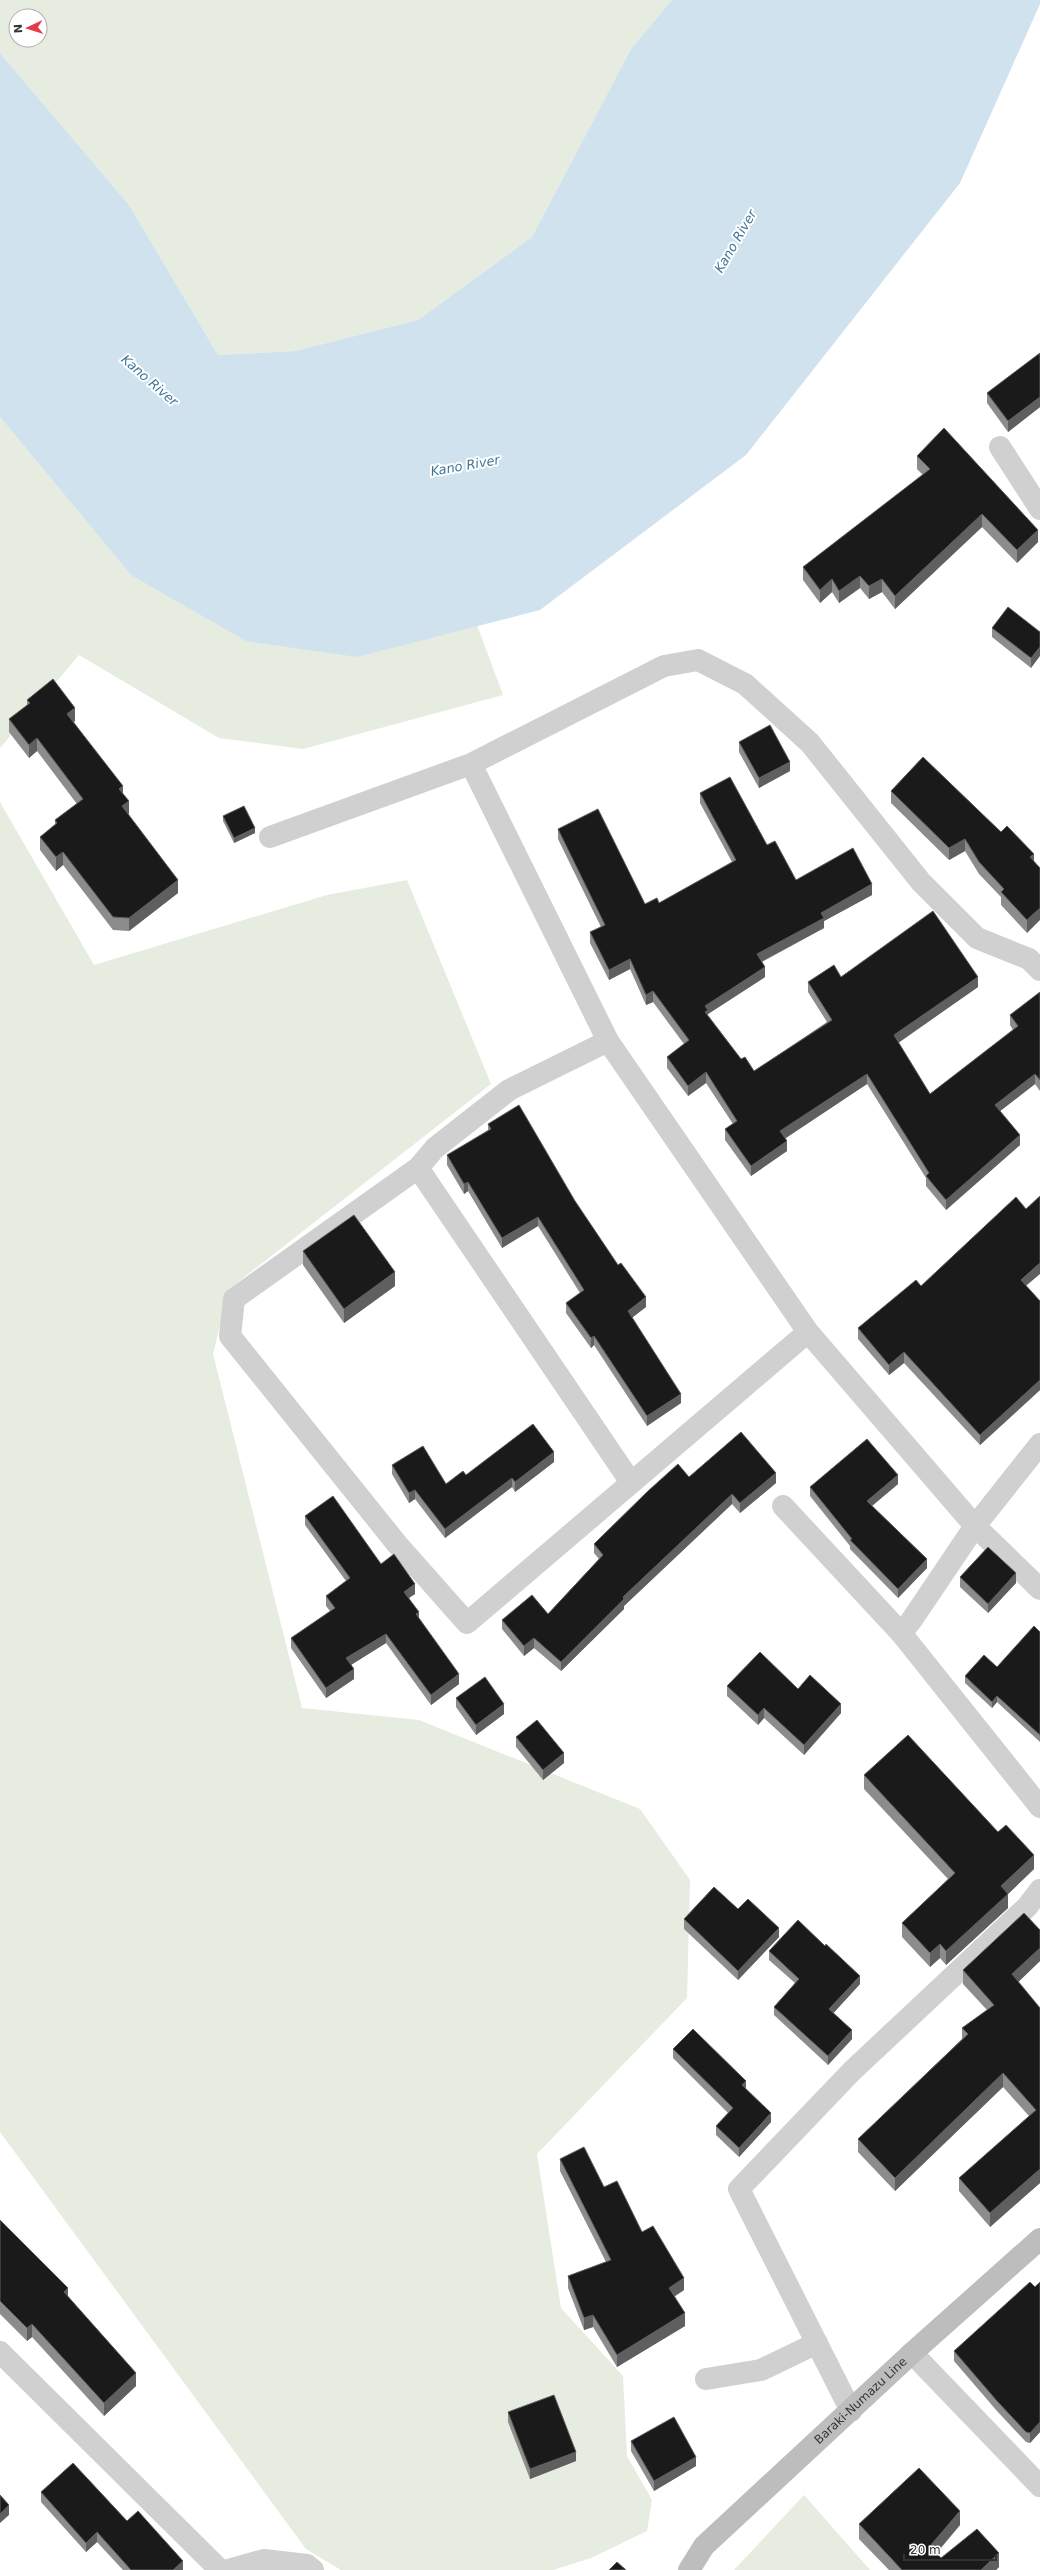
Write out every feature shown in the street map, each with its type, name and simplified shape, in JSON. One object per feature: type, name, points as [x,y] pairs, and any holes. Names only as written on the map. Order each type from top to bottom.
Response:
[{"type":"main road","name":"Baraki-Numazu Line","points":[[689,2570],[704,2546],[912,2353],[1040,2240]]},
{"type":"street","points":[[1000,447],[1040,509]]},
{"type":"street","points":[[270,837],[471,764],[664,666],[698,660],[745,684],[810,742],[921,882],[977,938],[1036,960]]},
{"type":"street","points":[[471,764],[608,1040],[808,1332],[975,1526],[1040,1589]]},
{"type":"street","points":[[608,1040],[509,1090],[435,1148],[418,1168],[234,1299],[230,1336],[397,1544],[467,1623],[630,1482],[808,1332]]},
{"type":"street","points":[[418,1168],[630,1482]]},
{"type":"street","points":[[900,1633],[911,1621],[975,1526],[1040,1444]]},
{"type":"street","points":[[783,1506],[900,1633],[1040,1807]]},
{"type":"street","points":[[851,2411],[739,2189],[852,2071],[1037,1900]]},
{"type":"street","points":[[706,2379],[761,2370],[817,2343]]},
{"type":"street","points":[[0,2352],[220,2570]]},
{"type":"street","points":[[912,2353],[1039,2483]]},
{"type":"street","points":[[228,2570],[264,2560],[307,2565],[314,2570]]},
{"type":"shaded area","points":[[0,0],[672,0],[631,49],[532,237],[418,320],[295,351],[218,355],[129,205],[0,53]]},
{"type":"shaded area","points":[[0,417],[131,575],[357,657],[477,625],[503,695],[303,749],[219,738],[79,655],[0,748]]},
{"type":"shaded area","points":[[0,802],[94,965],[327,895],[407,880],[491,1084],[229,1289],[213,1354],[302,1708],[419,1720],[640,1809],[690,1880],[687,1998],[537,2154],[561,2308],[623,2376],[627,2456],[652,2500],[647,2531],[591,2558],[553,2570],[341,2570],[306,2549],[0,2132]]},
{"type":"shaded area","points":[[804,2495],[870,2570],[734,2570]]},
{"type":"water","name":"Kano River","points":[[672,0],[1040,0],[1040,4],[960,183],[746,455],[540,610],[357,657],[246,641],[131,575],[0,417],[0,53],[129,205],[218,355],[295,351],[418,320],[532,237],[631,49]]},
{"type":"building","points":[[1040,353],[1040,397],[1008,421],[987,393]]},
{"type":"building","points":[[944,428],[1038,530],[1017,550],[982,514],[895,596],[882,579],[869,586],[860,576],[839,591],[832,579],[820,590],[803,567],[930,469],[917,456]]},
{"type":"building","points":[[1008,607],[1040,632],[1040,647],[1031,658],[992,628]]},
{"type":"building","points":[[53,679],[75,708],[67,714],[123,786],[119,789],[129,801],[122,806],[178,880],[129,918],[113,917],[63,852],[56,857],[40,837],[57,823],[55,820],[83,799],[37,738],[29,745],[9,719],[30,703],[27,700]]},
{"type":"building","points":[[770,725],[790,762],[759,778],[739,742]]},
{"type":"building","points":[[923,757],[1001,832],[1007,826],[1034,854],[1030,857],[1040,868],[1040,908],[1027,920],[1001,892],[1004,889],[979,862],[965,839],[949,848],[891,791]]},
{"type":"building","points":[[730,777],[767,845],[775,841],[796,880],[853,848],[872,884],[821,913],[824,918],[757,954],[765,967],[705,1006],[708,1010],[705,1012],[741,1059],[745,1057],[754,1071],[832,1020],[808,982],[834,965],[841,977],[933,911],[978,977],[894,1035],[930,1094],[1018,1026],[1010,1015],[1040,992],[1040,1080],[1035,1074],[995,1105],[1020,1135],[946,1200],[926,1176],[929,1173],[867,1074],[780,1131],[787,1141],[751,1166],[725,1129],[737,1121],[706,1072],[688,1086],[667,1057],[689,1040],[653,991],[646,995],[630,959],[609,970],[590,932],[605,925],[558,829],[598,809],[645,904],[657,898],[659,903],[736,860],[700,793]]},
{"type":"building","points":[[244,806],[255,828],[234,838],[223,816]]},
{"type":"building","points":[[519,1105],[575,1201],[618,1265],[621,1263],[646,1297],[628,1311],[681,1394],[647,1416],[594,1336],[591,1338],[566,1303],[584,1290],[538,1217],[502,1238],[468,1182],[464,1184],[447,1155],[491,1129],[488,1124]]},
{"type":"building","points":[[1040,1196],[1040,1263],[1021,1280],[1040,1301],[1040,1380],[980,1435],[904,1352],[889,1365],[858,1328],[916,1280],[921,1286],[1016,1197],[1026,1209]]},
{"type":"building","points":[[354,1215],[395,1272],[344,1309],[303,1251]]},
{"type":"building","points":[[533,1424],[554,1452],[515,1482],[512,1478],[445,1529],[415,1490],[409,1493],[392,1465],[423,1446],[446,1484],[463,1471],[466,1475]]},
{"type":"building","points":[[741,1432],[776,1473],[740,1503],[732,1494],[623,1597],[624,1599],[561,1662],[534,1638],[524,1646],[502,1620],[532,1595],[548,1614],[603,1555],[594,1544],[648,1491],[678,1464],[689,1477]]},
{"type":"building","points":[[867,1439],[898,1475],[867,1501],[927,1559],[898,1589],[850,1540],[852,1539],[810,1487]]},
{"type":"building","points":[[333,1496],[381,1564],[394,1554],[415,1584],[404,1592],[419,1612],[416,1614],[459,1674],[431,1695],[386,1634],[346,1658],[354,1669],[326,1688],[291,1638],[335,1608],[326,1596],[350,1578],[305,1516]]},
{"type":"building","points":[[988,1547],[1016,1573],[988,1604],[960,1577]]},
{"type":"building","points":[[1034,1626],[1040,1632],[1040,1735],[997,1696],[992,1702],[965,1676],[984,1655],[997,1667]]},
{"type":"building","points":[[760,1652],[798,1689],[810,1675],[841,1704],[804,1745],[764,1708],[758,1715],[727,1686]]},
{"type":"building","points":[[485,1677],[504,1704],[476,1725],[456,1698]]},
{"type":"building","points":[[537,1720],[564,1753],[543,1770],[516,1737]]},
{"type":"building","points":[[908,1735],[998,1832],[1006,1825],[1034,1855],[1001,1886],[1008,1894],[946,1951],[940,1944],[930,1953],[902,1923],[955,1873],[864,1775]]},
{"type":"building","points":[[714,1887],[738,1909],[748,1899],[779,1928],[738,1971],[684,1919]]},
{"type":"building","points":[[1024,1913],[1040,1930],[1040,1948],[1012,1974],[1040,2008],[1040,2169],[990,2213],[959,2178],[1036,2110],[1003,2073],[895,2178],[858,2139],[968,2034],[962,2028],[994,2005],[963,1970]]},
{"type":"building","points":[[798,1920],[860,1976],[829,2009],[852,2030],[828,2056],[774,2007],[799,1979],[769,1951]]},
{"type":"building","points":[[693,2029],[746,2081],[742,2085],[771,2113],[739,2148],[716,2126],[733,2108],[673,2049]]},
{"type":"building","points":[[584,2147],[604,2187],[617,2181],[642,2232],[653,2226],[684,2278],[669,2288],[685,2313],[617,2355],[593,2315],[584,2318],[568,2276],[611,2260],[560,2159]]},
{"type":"building","points":[[0,2220],[68,2288],[64,2292],[136,2373],[104,2403],[32,2324],[27,2328],[0,2301]]},
{"type":"building","points":[[1030,2282],[1035,2287],[1040,2282],[1040,2422],[1030,2433],[1026,2432],[997,2401],[954,2351]]},
{"type":"building","points":[[554,2395],[576,2452],[530,2469],[508,2412]]},
{"type":"building","points":[[674,2417],[696,2457],[654,2481],[631,2441]]},
{"type":"building","points":[[73,2463],[127,2521],[138,2511],[183,2561],[173,2570],[131,2570],[97,2532],[86,2543],[41,2492]]},
{"type":"building","points":[[919,2468],[960,2511],[930,2546],[941,2558],[977,2529],[999,2553],[981,2570],[902,2570],[859,2524]]},
{"type":"building","points":[[0,2495],[9,2505],[0,2514]]},
{"type":"building","points":[[617,2562],[626,2570],[609,2570]]}]
